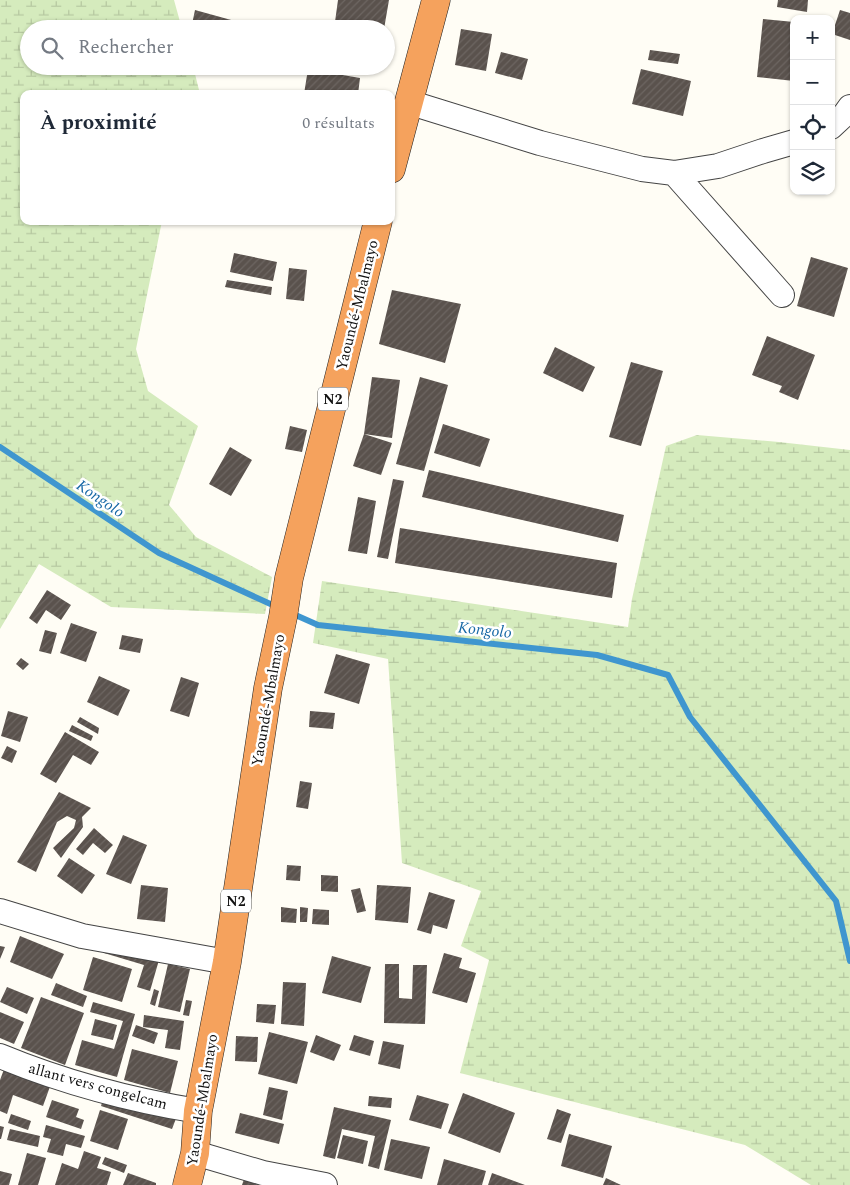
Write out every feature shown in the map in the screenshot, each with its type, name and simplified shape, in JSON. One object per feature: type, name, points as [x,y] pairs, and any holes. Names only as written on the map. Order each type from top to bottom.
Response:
[{"type":"highway","points":[[395,153],[436,0]]},
{"type":"highway","name":"Yaoundé-Mbalmayo","points":[[187,1185],[195,1153],[198,1111],[227,962],[268,688],[289,578],[377,225]]},
{"type":"street","points":[[408,102],[540,142],[642,169],[674,174],[718,166],[790,143]]},
{"type":"street","points":[[835,123],[850,107]]},
{"type":"street","points":[[674,174],[782,295]]},
{"type":"street","points":[[0,911],[82,936],[227,962]]},
{"type":"street","name":"allant vers congelcam","points":[[0,1056],[82,1085],[164,1105],[198,1111]]},
{"type":"street","points":[[195,1153],[263,1173],[325,1185]]},
{"type":"green space","points":[[0,0],[174,0],[180,20],[20,20],[20,75],[195,75],[199,90],[20,90],[20,225],[161,225],[136,349],[148,391],[198,426],[169,505],[196,537],[272,577],[265,614],[111,607],[39,564],[0,629]]},
{"type":"green space","points":[[697,435],[850,450],[850,1185],[811,1185],[745,1145],[460,1073],[489,960],[461,946],[481,891],[402,863],[388,659],[313,643],[322,581],[628,627],[632,599],[666,446]]},
{"type":"building","points":[[338,0],[389,0],[386,20],[335,20]]},
{"type":"building","points":[[778,0],[808,0],[807,12],[777,7]]},
{"type":"building","points":[[195,10],[231,20],[193,20]]},
{"type":"building","points":[[840,10],[850,13],[850,40],[835,35],[835,25]]},
{"type":"building","points":[[763,19],[790,22],[790,81],[757,77]]},
{"type":"building","points":[[461,29],[492,34],[486,71],[455,65]]},
{"type":"building","points":[[650,50],[680,54],[678,64],[648,60]]},
{"type":"building","points":[[501,52],[528,59],[522,80],[495,73]]},
{"type":"building","points":[[641,69],[691,81],[683,116],[632,104]]},
{"type":"building","points":[[307,75],[343,75],[360,78],[358,90],[305,90]]},
{"type":"building","points":[[234,253],[277,262],[273,281],[230,272]]},
{"type":"building","points":[[811,257],[848,268],[834,317],[797,306]]},
{"type":"building","points":[[289,268],[307,270],[304,301],[286,299]]},
{"type":"building","points":[[227,280],[272,287],[271,295],[225,287]]},
{"type":"building","points":[[392,290],[461,304],[445,363],[379,344]]},
{"type":"building","points":[[767,336],[815,355],[798,400],[779,392],[782,386],[752,375]]},
{"type":"building","points":[[555,347],[595,367],[583,392],[543,373]]},
{"type":"building","points":[[631,362],[663,371],[641,446],[609,437]]},
{"type":"building","points":[[372,377],[400,380],[392,438],[364,434]]},
{"type":"building","points":[[420,377],[448,385],[424,471],[396,464]]},
{"type":"building","points":[[443,424],[490,439],[480,467],[434,453]]},
{"type":"building","points":[[290,426],[307,430],[302,452],[285,449]]},
{"type":"building","points":[[364,434],[392,443],[381,475],[353,466]]},
{"type":"building","points":[[230,447],[252,460],[231,496],[209,484]]},
{"type":"building","points":[[429,470],[624,515],[618,542],[422,497]]},
{"type":"building","points":[[393,479],[404,481],[388,559],[377,557]]},
{"type":"building","points":[[358,497],[376,501],[367,554],[348,551]]},
{"type":"building","points":[[400,528],[617,563],[612,598],[395,563]]},
{"type":"building","points":[[47,590],[71,605],[61,620],[46,610],[37,624],[29,618]]},
{"type":"building","points":[[71,623],[97,632],[86,662],[60,653]]},
{"type":"building","points":[[45,630],[57,633],[51,654],[39,651]]},
{"type":"building","points":[[122,635],[143,639],[140,653],[119,649]]},
{"type":"building","points":[[336,654],[370,664],[359,704],[324,693]]},
{"type":"building","points":[[21,658],[29,664],[23,670],[16,664]]},
{"type":"building","points":[[99,676],[130,690],[118,716],[87,702]]},
{"type":"building","points":[[181,677],[199,683],[189,717],[170,711]]},
{"type":"building","points":[[8,711],[28,717],[20,742],[1,736]]},
{"type":"building","points":[[310,711],[335,713],[333,729],[309,727]]},
{"type":"building","points":[[80,717],[99,728],[98,734],[77,722]]},
{"type":"building","points":[[72,725],[93,736],[91,741],[69,731]]},
{"type":"building","points":[[65,732],[99,752],[91,765],[73,755],[56,783],[40,774]]},
{"type":"building","points":[[7,746],[17,751],[12,763],[1,758]]},
{"type":"building","points":[[300,781],[312,783],[308,809],[296,807]]},
{"type":"building","points":[[59,792],[91,808],[82,817],[83,827],[61,858],[53,848],[74,828],[76,820],[67,816],[57,822],[36,872],[17,862]]},
{"type":"building","points":[[94,828],[113,845],[105,853],[93,843],[83,855],[76,849]]},
{"type":"building","points":[[123,835],[147,845],[131,884],[106,874]]},
{"type":"building","points":[[69,858],[95,875],[82,894],[57,876]]},
{"type":"building","points":[[287,865],[301,866],[300,881],[286,880]]},
{"type":"building","points":[[321,875],[338,876],[338,892],[321,891]]},
{"type":"building","points":[[141,885],[168,888],[165,922],[137,919]]},
{"type":"building","points":[[377,885],[411,887],[408,923],[375,920]]},
{"type":"building","points":[[360,888],[366,911],[357,913],[351,890]]},
{"type":"building","points":[[429,892],[455,900],[447,929],[433,925],[431,934],[417,930]]},
{"type":"building","points":[[281,907],[297,909],[296,923],[281,922]]},
{"type":"building","points":[[300,907],[308,908],[307,922],[300,922]]},
{"type":"building","points":[[313,909],[329,910],[329,925],[312,924]]},
{"type":"building","points":[[20,936],[64,954],[52,979],[10,962]]},
{"type":"building","points":[[107,944],[159,960],[150,991],[137,987],[144,965],[104,953]]},
{"type":"building","points":[[0,946],[5,947],[0,959]]},
{"type":"building","points":[[444,953],[462,958],[459,968],[476,973],[467,1003],[432,993]]},
{"type":"building","points":[[332,956],[371,967],[361,1003],[322,993]]},
{"type":"building","points":[[93,957],[132,969],[122,1002],[83,990]]},
{"type":"building","points":[[168,964],[190,969],[180,1012],[158,1007]]},
{"type":"building","points":[[385,964],[399,964],[399,998],[412,999],[413,965],[427,965],[425,1024],[384,1023]]},
{"type":"building","points":[[283,982],[306,983],[304,1026],[281,1024]]},
{"type":"building","points":[[56,983],[87,996],[83,1007],[51,995]]},
{"type":"building","points":[[7,987],[34,998],[27,1014],[0,1002]]},
{"type":"building","points":[[154,989],[159,991],[155,1006],[150,1004]]},
{"type":"building","points":[[41,997],[84,1013],[65,1065],[21,1048]]},
{"type":"building","points":[[186,1000],[192,1001],[189,1016],[183,1015]]},
{"type":"building","points":[[93,1002],[135,1014],[117,1077],[75,1065],[82,1040],[114,1049],[123,1021],[90,1012]]},
{"type":"building","points":[[257,1004],[276,1005],[274,1024],[256,1022]]},
{"type":"building","points":[[0,1012],[24,1022],[14,1044],[0,1038]]},
{"type":"building","points":[[144,1015],[184,1021],[180,1050],[165,1048],[168,1030],[143,1027]]},
{"type":"building","points":[[95,1019],[117,1025],[113,1040],[91,1035]]},
{"type":"building","points":[[136,1025],[158,1033],[154,1044],[132,1036]]},
{"type":"building","points":[[269,1032],[308,1042],[297,1084],[258,1074]]},
{"type":"building","points":[[316,1035],[341,1045],[334,1061],[310,1052]]},
{"type":"building","points":[[354,1035],[374,1041],[370,1056],[349,1050]]},
{"type":"building","points":[[236,1036],[258,1037],[257,1062],[235,1061]]},
{"type":"building","points":[[383,1041],[404,1045],[400,1069],[378,1064]]},
{"type":"building","points":[[132,1049],[178,1061],[170,1093],[124,1080]]},
{"type":"building","points":[[6,1064],[52,1081],[43,1106],[13,1095],[7,1114],[0,1111],[0,1080]]},
{"type":"building","points":[[269,1087],[288,1091],[282,1120],[263,1115]]},
{"type":"building","points":[[105,1093],[177,1116],[172,1129],[101,1106]]},
{"type":"building","points":[[463,1093],[515,1113],[500,1153],[448,1133]]},
{"type":"building","points":[[417,1095],[449,1104],[441,1129],[409,1120]]},
{"type":"building","points":[[369,1096],[392,1098],[391,1108],[368,1106]]},
{"type":"building","points":[[52,1100],[79,1109],[76,1117],[84,1120],[81,1129],[46,1117]]},
{"type":"building","points":[[334,1107],[391,1120],[379,1169],[368,1166],[375,1136],[342,1129],[335,1159],[323,1156]]},
{"type":"building","points":[[557,1109],[571,1114],[561,1143],[547,1139]]},
{"type":"building","points":[[100,1110],[128,1119],[118,1150],[90,1141]]},
{"type":"building","points":[[240,1113],[284,1124],[279,1144],[235,1133]]},
{"type":"building","points":[[11,1114],[31,1121],[28,1130],[8,1123]]},
{"type":"building","points":[[46,1125],[85,1136],[81,1148],[66,1144],[63,1156],[47,1152],[51,1139],[43,1137]]},
{"type":"building","points":[[0,1126],[4,1127],[1,1139],[0,1139]]},
{"type":"building","points":[[10,1129],[40,1136],[38,1147],[7,1140]]},
{"type":"building","points":[[569,1134],[612,1146],[603,1178],[561,1166]]},
{"type":"building","points":[[343,1135],[368,1141],[363,1164],[337,1158]]},
{"type":"building","points":[[391,1139],[430,1147],[422,1179],[384,1170]]},
{"type":"building","points":[[84,1151],[101,1157],[97,1168],[111,1172],[107,1185],[55,1185],[62,1163],[78,1169]]},
{"type":"building","points":[[27,1153],[46,1158],[38,1185],[18,1185]]},
{"type":"building","points":[[105,1157],[127,1165],[124,1173],[102,1164]]},
{"type":"building","points":[[444,1159],[486,1171],[482,1185],[437,1185]]},
{"type":"building","points":[[0,1171],[12,1174],[9,1185],[0,1185]]},
{"type":"building","points":[[128,1173],[156,1183],[156,1185],[123,1185]]},
{"type":"building","points":[[492,1173],[525,1185],[488,1185]]},
{"type":"building","points":[[606,1178],[621,1185],[603,1185]]},
{"type":"building","points":[[244,1179],[258,1185],[242,1185]]},
{"type":"waterway","name":"Kongolo","points":[[0,447],[159,553],[277,607]]},
{"type":"waterway","name":"Kongolo","points":[[291,613],[318,625],[597,655],[668,675],[690,717],[836,901],[850,961]]}]
